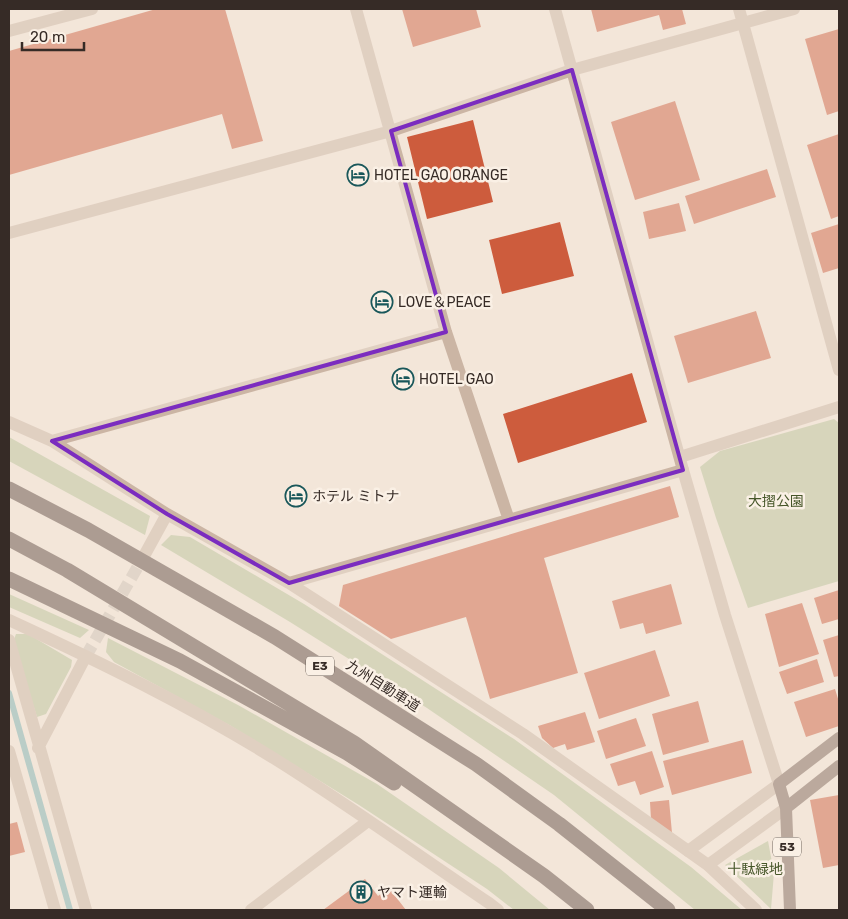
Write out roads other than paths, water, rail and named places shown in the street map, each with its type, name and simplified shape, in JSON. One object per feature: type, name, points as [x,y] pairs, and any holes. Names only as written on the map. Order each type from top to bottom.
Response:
[{"type":"highway","name":"九州自動車道","points":[[9,489],[88,530],[275,637],[476,764],[559,824],[668,910]]},
{"type":"highway","points":[[9,539],[67,570],[354,743],[544,876],[585,909]]},
{"type":"highway","points":[[9,579],[197,670],[347,754],[544,876]]},
{"type":"main road","points":[[778,784],[839,738]]},
{"type":"main road","points":[[786,808],[839,766]]},
{"type":"main road","name":"53","points":[[778,784],[786,808],[790,910]]},
{"type":"street","points":[[9,31],[92,9]]},
{"type":"street","points":[[356,9],[446,332],[509,520]]},
{"type":"street","points":[[555,9],[683,470],[725,615],[778,784],[688,851]]},
{"type":"street","points":[[739,9],[839,370]]},
{"type":"street","points":[[9,233],[390,131],[572,70],[794,9]]},
{"type":"street","points":[[52,441],[446,332]]},
{"type":"street","points":[[680,457],[839,407]]},
{"type":"street","points":[[9,422],[52,441],[167,514],[289,582],[523,734],[708,865],[756,910]]},
{"type":"street","points":[[289,582],[683,470]]},
{"type":"street","points":[[144,556],[167,514]]},
{"type":"street","points":[[9,620],[156,691],[274,758],[498,910]]},
{"type":"street","points":[[9,640],[38,748],[86,910]]},
{"type":"street","points":[[38,748],[86,656]]},
{"type":"street","points":[[9,751],[56,910]]},
{"type":"street","points":[[708,865],[786,808]]},
{"type":"street","points":[[251,910],[368,821]]},
{"type":"waterway","points":[[9,693],[70,910]]},
{"type":"tunnel","points":[[86,656],[144,556]]},
{"type":"place","name":"HOTEL GAO ORANGE","points":[[358,175]]},
{"type":"place","name":"LOVE＆PEACE","points":[[382,302]]},
{"type":"place","name":"HOTEL GAO","points":[[403,379]]},
{"type":"place","name":"ホテル ミトナ","points":[[296,496]]},
{"type":"place","name":"ヤマト運輸","points":[[361,892]]},
{"type":"park label","name":"大摺公園","points":[[776,501]]},
{"type":"park label","name":"十駄緑地","points":[[755,869]]}]
